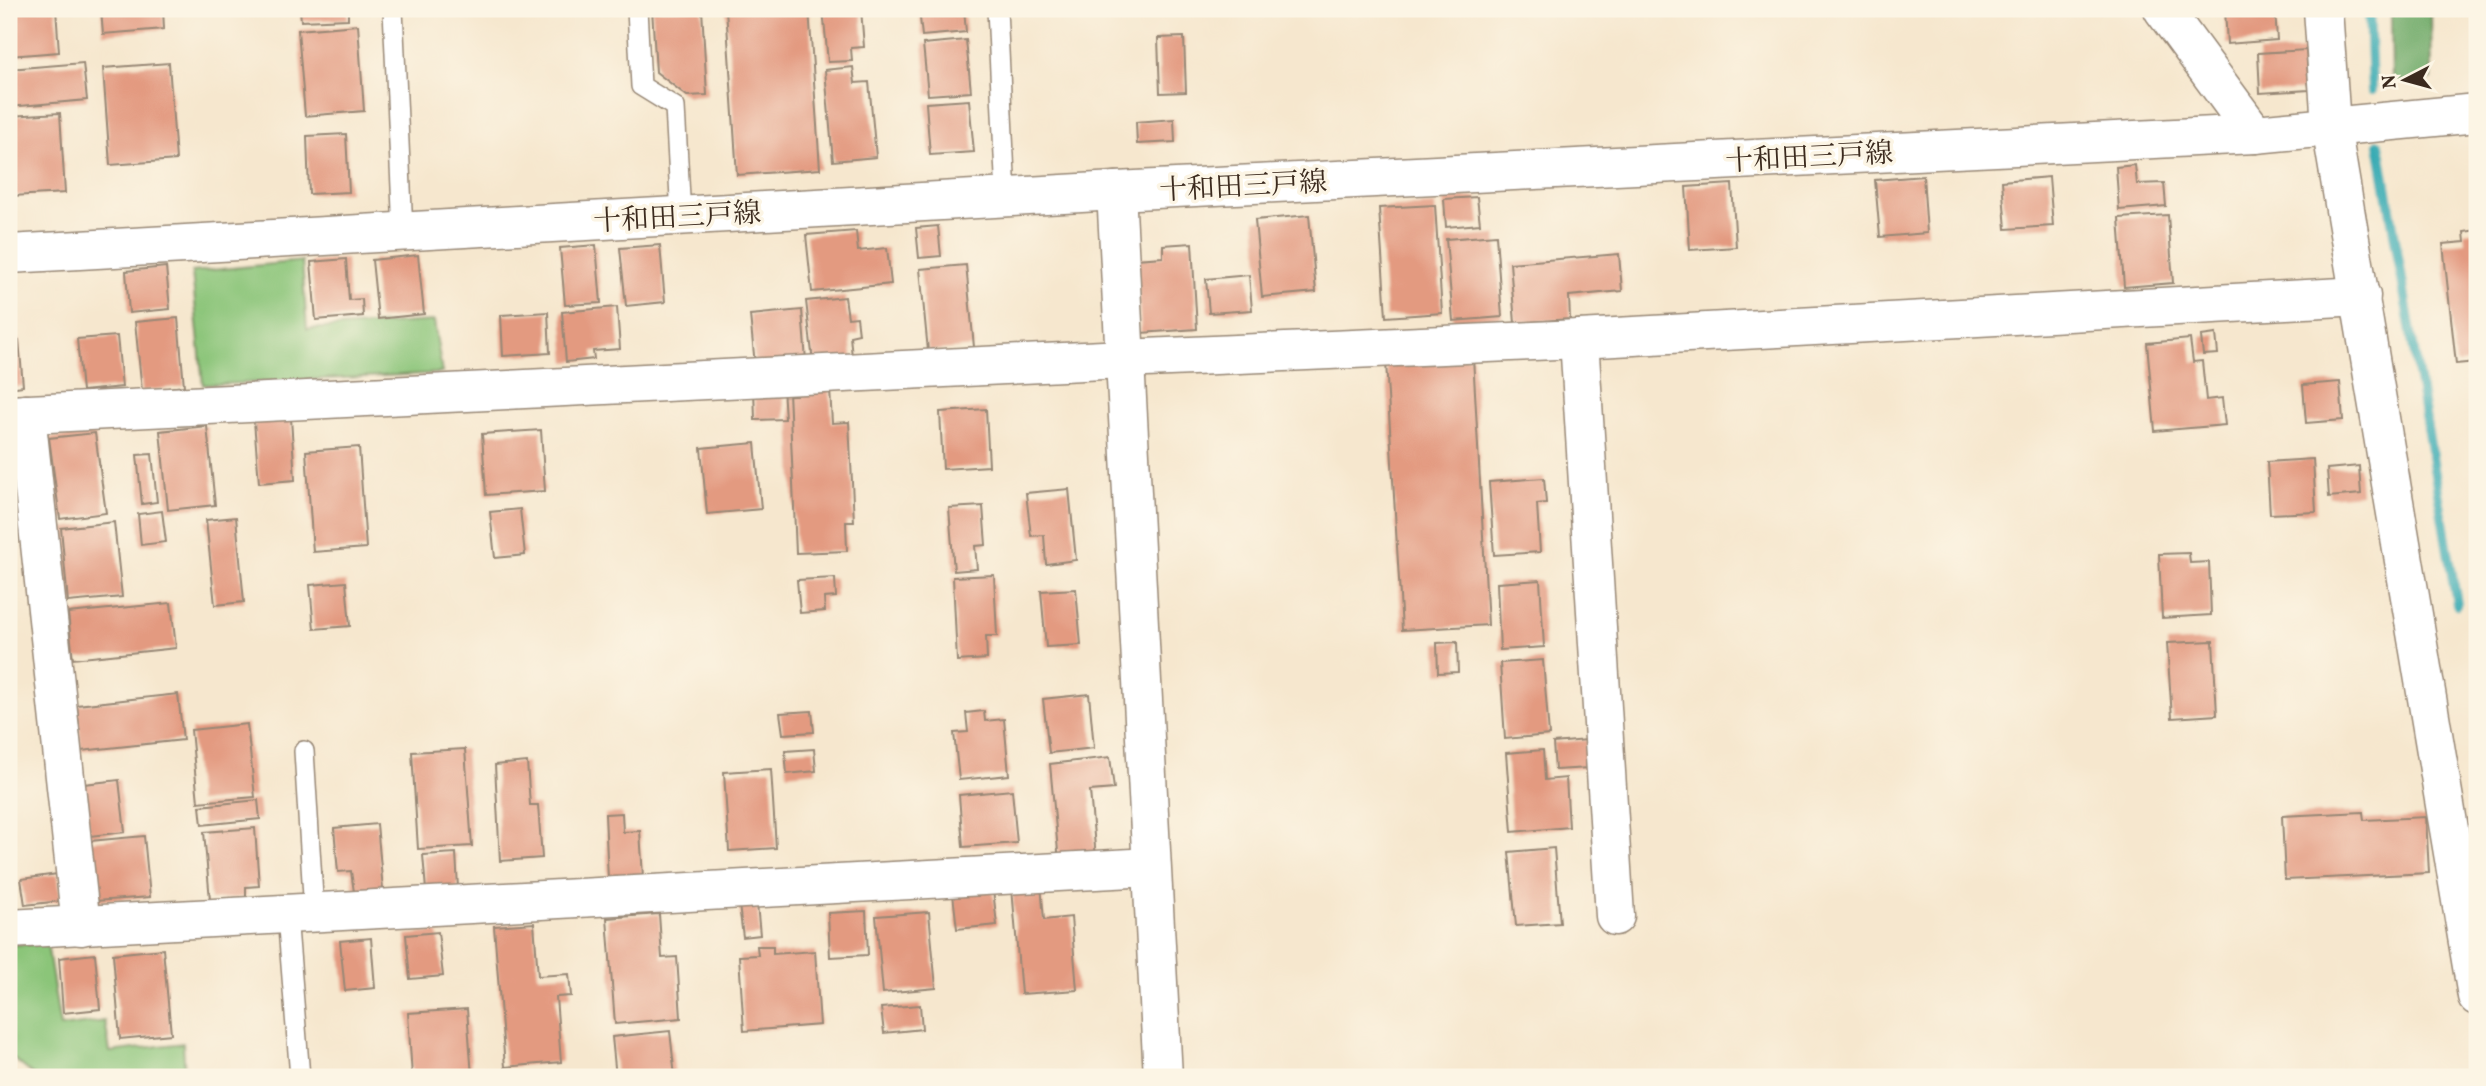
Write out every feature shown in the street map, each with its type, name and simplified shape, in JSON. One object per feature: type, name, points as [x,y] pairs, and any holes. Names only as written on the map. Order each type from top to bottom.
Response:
[{"type":"street","points":[[2163,9],[2255,134]]},
{"type":"street","points":[[2323,9],[2331,126],[2477,996]]},
{"type":"street","name":"十和田三戸線","points":[[9,254],[1116,191],[2255,134],[2477,113]]},
{"type":"street","points":[[1116,191],[1163,1077]]},
{"type":"street","points":[[81,926],[17,415],[1123,359],[1579,339],[2361,296]]},
{"type":"street","points":[[1579,339],[1615,916]]},
{"type":"street","points":[[9,929],[1151,867]]},
{"type":"lane","points":[[393,9],[403,232]]},
{"type":"lane","points":[[637,9],[641,86],[675,107],[681,216]]},
{"type":"lane","points":[[997,9],[1006,197]]},
{"type":"lane","points":[[300,1077],[304,751]]},
{"type":"green space","points":[[2391,9],[2431,9],[2432,79],[2392,82]]},
{"type":"green space","points":[[302,261],[307,329],[434,321],[442,373],[203,385],[192,272]]},
{"type":"green space","points":[[47,943],[60,1027],[105,1021],[110,1052],[183,1043],[185,1077],[36,1077],[9,1055],[9,945]]},
{"type":"building","points":[[9,9],[56,9],[59,52],[9,56]]},
{"type":"building","points":[[101,9],[163,9],[164,29],[103,34]]},
{"type":"building","points":[[300,9],[348,9],[348,19],[301,21]]},
{"type":"building","points":[[652,9],[702,9],[707,95],[687,96],[656,72]]},
{"type":"building","points":[[726,9],[809,9],[820,169],[737,175]]},
{"type":"building","points":[[823,9],[861,9],[864,47],[851,48],[852,61],[828,62]]},
{"type":"building","points":[[919,9],[964,9],[966,32],[922,36]]},
{"type":"building","points":[[2225,9],[2275,9],[2277,40],[2227,44]]},
{"type":"building","points":[[358,25],[364,111],[305,116],[298,30]]},
{"type":"building","points":[[1184,37],[1186,92],[1160,93],[1158,38]]},
{"type":"building","points":[[966,40],[971,92],[928,95],[923,44]]},
{"type":"building","points":[[2306,50],[2309,90],[2260,93],[2258,53]]},
{"type":"building","points":[[83,63],[87,100],[9,107],[9,69]]},
{"type":"building","points":[[169,63],[176,160],[110,165],[103,68]]},
{"type":"building","points":[[853,67],[855,83],[869,82],[876,157],[833,161],[825,70]]},
{"type":"building","points":[[969,100],[974,152],[930,155],[926,103]]},
{"type":"building","points":[[60,113],[65,193],[12,196],[9,116]]},
{"type":"building","points":[[1174,119],[1175,142],[1137,144],[1136,122]]},
{"type":"building","points":[[346,134],[349,192],[309,194],[307,136]]},
{"type":"building","points":[[2135,165],[2137,184],[2164,183],[2166,206],[2119,210],[2116,167]]},
{"type":"building","points":[[1923,176],[1927,233],[1880,237],[1875,180]]},
{"type":"building","points":[[2049,177],[2053,226],[2006,229],[2002,181]]},
{"type":"building","points":[[1732,184],[1736,247],[1690,250],[1686,187]]},
{"type":"building","points":[[1477,197],[1480,224],[1446,227],[1444,199]]},
{"type":"building","points":[[1435,205],[1442,313],[1386,317],[1379,208]]},
{"type":"building","points":[[1309,215],[1316,292],[1262,297],[1255,220]]},
{"type":"building","points":[[2168,215],[2173,283],[2124,287],[2119,218]]},
{"type":"building","points":[[938,226],[941,256],[919,258],[916,228]]},
{"type":"building","points":[[2477,230],[2477,362],[2456,364],[2443,244],[2465,242],[2464,232]]},
{"type":"building","points":[[856,231],[858,251],[887,248],[891,284],[812,292],[806,235]]},
{"type":"building","points":[[1496,235],[1502,317],[1453,321],[1446,239]]},
{"type":"building","points":[[1192,243],[1197,329],[1141,333],[1136,259],[1163,257],[1163,245]]},
{"type":"building","points":[[596,245],[601,303],[565,305],[560,248]]},
{"type":"building","points":[[660,245],[665,302],[626,306],[620,248]]},
{"type":"building","points":[[1619,254],[1622,291],[1569,296],[1570,319],[1515,323],[1510,263]]},
{"type":"building","points":[[418,255],[424,314],[378,319],[372,260]]},
{"type":"building","points":[[346,259],[349,300],[362,299],[363,316],[316,320],[311,262]]},
{"type":"building","points":[[966,265],[974,347],[928,351],[920,269]]},
{"type":"building","points":[[166,267],[170,309],[129,313],[126,271]]},
{"type":"building","points":[[1249,275],[1252,310],[1209,313],[1206,279]]},
{"type":"building","points":[[845,297],[848,318],[857,317],[859,334],[850,336],[852,357],[813,362],[806,301]]},
{"type":"building","points":[[617,307],[620,349],[593,351],[594,359],[566,362],[562,312]]},
{"type":"building","points":[[802,310],[806,361],[755,365],[750,315]]},
{"type":"building","points":[[548,312],[550,353],[503,356],[501,315]]},
{"type":"building","points":[[178,318],[184,386],[142,391],[135,322]]},
{"type":"building","points":[[2216,334],[2218,354],[2203,355],[2201,336]]},
{"type":"building","points":[[117,336],[122,387],[82,391],[77,339]]},
{"type":"building","points":[[2190,339],[2193,362],[2202,361],[2206,400],[2222,398],[2225,425],[2155,431],[2147,343]]},
{"type":"building","points":[[19,340],[23,386],[9,388],[9,341]]},
{"type":"building","points":[[1473,357],[1488,625],[1402,630],[1386,362]]},
{"type":"building","points":[[2340,382],[2343,420],[2306,423],[2303,385]]},
{"type":"building","points":[[783,387],[785,419],[755,420],[754,388]]},
{"type":"building","points":[[830,389],[832,423],[849,422],[854,522],[846,522],[847,551],[796,553],[789,391]]},
{"type":"building","points":[[986,409],[989,466],[943,469],[940,412]]},
{"type":"building","points":[[291,418],[295,480],[259,483],[254,421]]},
{"type":"building","points":[[207,426],[215,505],[168,510],[160,431]]},
{"type":"building","points":[[541,430],[545,491],[486,495],[482,434]]},
{"type":"building","points":[[95,433],[106,513],[60,519],[49,438]]},
{"type":"building","points":[[755,443],[761,509],[707,514],[701,448]]},
{"type":"building","points":[[359,447],[366,548],[313,552],[306,451]]},
{"type":"building","points":[[152,454],[157,502],[142,504],[137,455]]},
{"type":"building","points":[[2313,459],[2316,512],[2270,514],[2267,462]]},
{"type":"building","points":[[2359,466],[2361,494],[2329,497],[2327,469]]},
{"type":"building","points":[[1544,478],[1546,503],[1537,504],[1540,552],[1494,555],[1489,482]]},
{"type":"building","points":[[1069,489],[1076,560],[1046,564],[1044,535],[1031,536],[1026,493]]},
{"type":"building","points":[[983,506],[986,545],[975,546],[977,569],[954,571],[949,508]]},
{"type":"building","points":[[520,509],[525,555],[495,558],[490,512]]},
{"type":"building","points":[[162,511],[166,542],[141,545],[138,514]]},
{"type":"building","points":[[236,517],[244,602],[215,605],[206,520]]},
{"type":"building","points":[[114,522],[122,597],[68,602],[61,528]]},
{"type":"building","points":[[2189,553],[2190,563],[2209,562],[2211,615],[2162,618],[2159,554]]},
{"type":"building","points":[[994,575],[997,636],[986,636],[987,659],[957,661],[953,577]]},
{"type":"building","points":[[835,578],[836,597],[824,598],[825,611],[800,613],[797,580]]},
{"type":"building","points":[[1540,580],[1544,647],[1500,650],[1497,583]]},
{"type":"building","points":[[346,582],[350,626],[314,629],[310,585]]},
{"type":"building","points":[[1076,589],[1081,645],[1046,647],[1041,591]]},
{"type":"building","points":[[171,603],[176,648],[73,659],[68,613]]},
{"type":"building","points":[[2213,641],[2217,715],[2172,718],[2167,643]]},
{"type":"building","points":[[1457,642],[1458,672],[1438,673],[1437,643]]},
{"type":"building","points":[[1543,660],[1549,735],[1505,739],[1500,663]]},
{"type":"building","points":[[178,694],[183,740],[81,751],[77,705]]},
{"type":"building","points":[[1089,694],[1094,748],[1049,753],[1043,699]]},
{"type":"building","points":[[812,711],[814,732],[783,734],[780,713]]},
{"type":"building","points":[[984,711],[985,721],[1004,719],[1009,775],[959,780],[954,733],[968,732],[966,713]]},
{"type":"building","points":[[247,724],[255,797],[198,802],[191,730]]},
{"type":"building","points":[[1587,740],[1589,768],[1555,770],[1553,743]]},
{"type":"building","points":[[465,749],[472,846],[418,849],[412,752]]},
{"type":"building","points":[[814,749],[816,771],[787,774],[785,751]]},
{"type":"building","points":[[1543,750],[1545,780],[1566,778],[1569,827],[1512,832],[1506,753]]},
{"type":"building","points":[[1110,757],[1114,789],[1090,791],[1096,858],[1059,862],[1050,764]]},
{"type":"building","points":[[527,762],[530,805],[538,805],[542,858],[500,861],[495,765]]},
{"type":"building","points":[[771,769],[776,848],[729,851],[724,772]]},
{"type":"building","points":[[119,780],[125,832],[90,836],[84,784]]},
{"type":"building","points":[[1012,790],[1017,843],[963,847],[959,795]]},
{"type":"building","points":[[258,800],[260,819],[202,825],[200,806]]},
{"type":"building","points":[[2363,812],[2364,820],[2426,817],[2429,873],[2285,880],[2282,816]]},
{"type":"building","points":[[622,813],[623,832],[640,831],[643,877],[608,879],[605,814]]},
{"type":"building","points":[[377,824],[383,890],[354,892],[351,871],[338,872],[334,828]]},
{"type":"building","points":[[255,828],[259,886],[246,887],[246,897],[210,900],[204,832]]},
{"type":"building","points":[[144,836],[150,897],[95,901],[90,841]]},
{"type":"building","points":[[1554,848],[1560,923],[1516,926],[1509,852]]},
{"type":"building","points":[[456,853],[458,888],[426,890],[423,855]]},
{"type":"building","points":[[58,874],[61,901],[25,905],[21,879]]},
{"type":"building","points":[[1041,885],[1044,920],[1071,917],[1077,990],[1021,994],[1012,888]]},
{"type":"building","points":[[993,890],[997,925],[957,929],[953,894]]},
{"type":"building","points":[[757,904],[760,935],[743,937],[739,905]]},
{"type":"building","points":[[866,911],[868,955],[830,957],[828,913]]},
{"type":"building","points":[[929,912],[936,988],[883,993],[876,916]]},
{"type":"building","points":[[659,914],[662,958],[677,957],[681,1018],[615,1024],[607,918]]},
{"type":"building","points":[[534,923],[538,976],[569,974],[571,996],[556,997],[561,1062],[505,1067],[494,926]]},
{"type":"building","points":[[438,932],[443,976],[410,979],[406,935]]},
{"type":"building","points":[[371,938],[375,988],[345,991],[340,941]]},
{"type":"building","points":[[757,946],[773,946],[773,954],[815,951],[820,1025],[744,1031],[739,956],[758,955]]},
{"type":"building","points":[[163,949],[171,1034],[120,1039],[113,954]]},
{"type":"building","points":[[95,954],[100,1009],[63,1013],[59,958]]},
{"type":"building","points":[[920,1005],[922,1029],[884,1033],[881,1008]]},
{"type":"building","points":[[467,1009],[472,1077],[412,1077],[408,1013]]},
{"type":"building","points":[[670,1031],[675,1077],[616,1077],[612,1037]]},
{"type":"waterway","points":[[2369,9],[2372,90]]},
{"type":"waterway","points":[[2379,144],[2457,604]]}]
